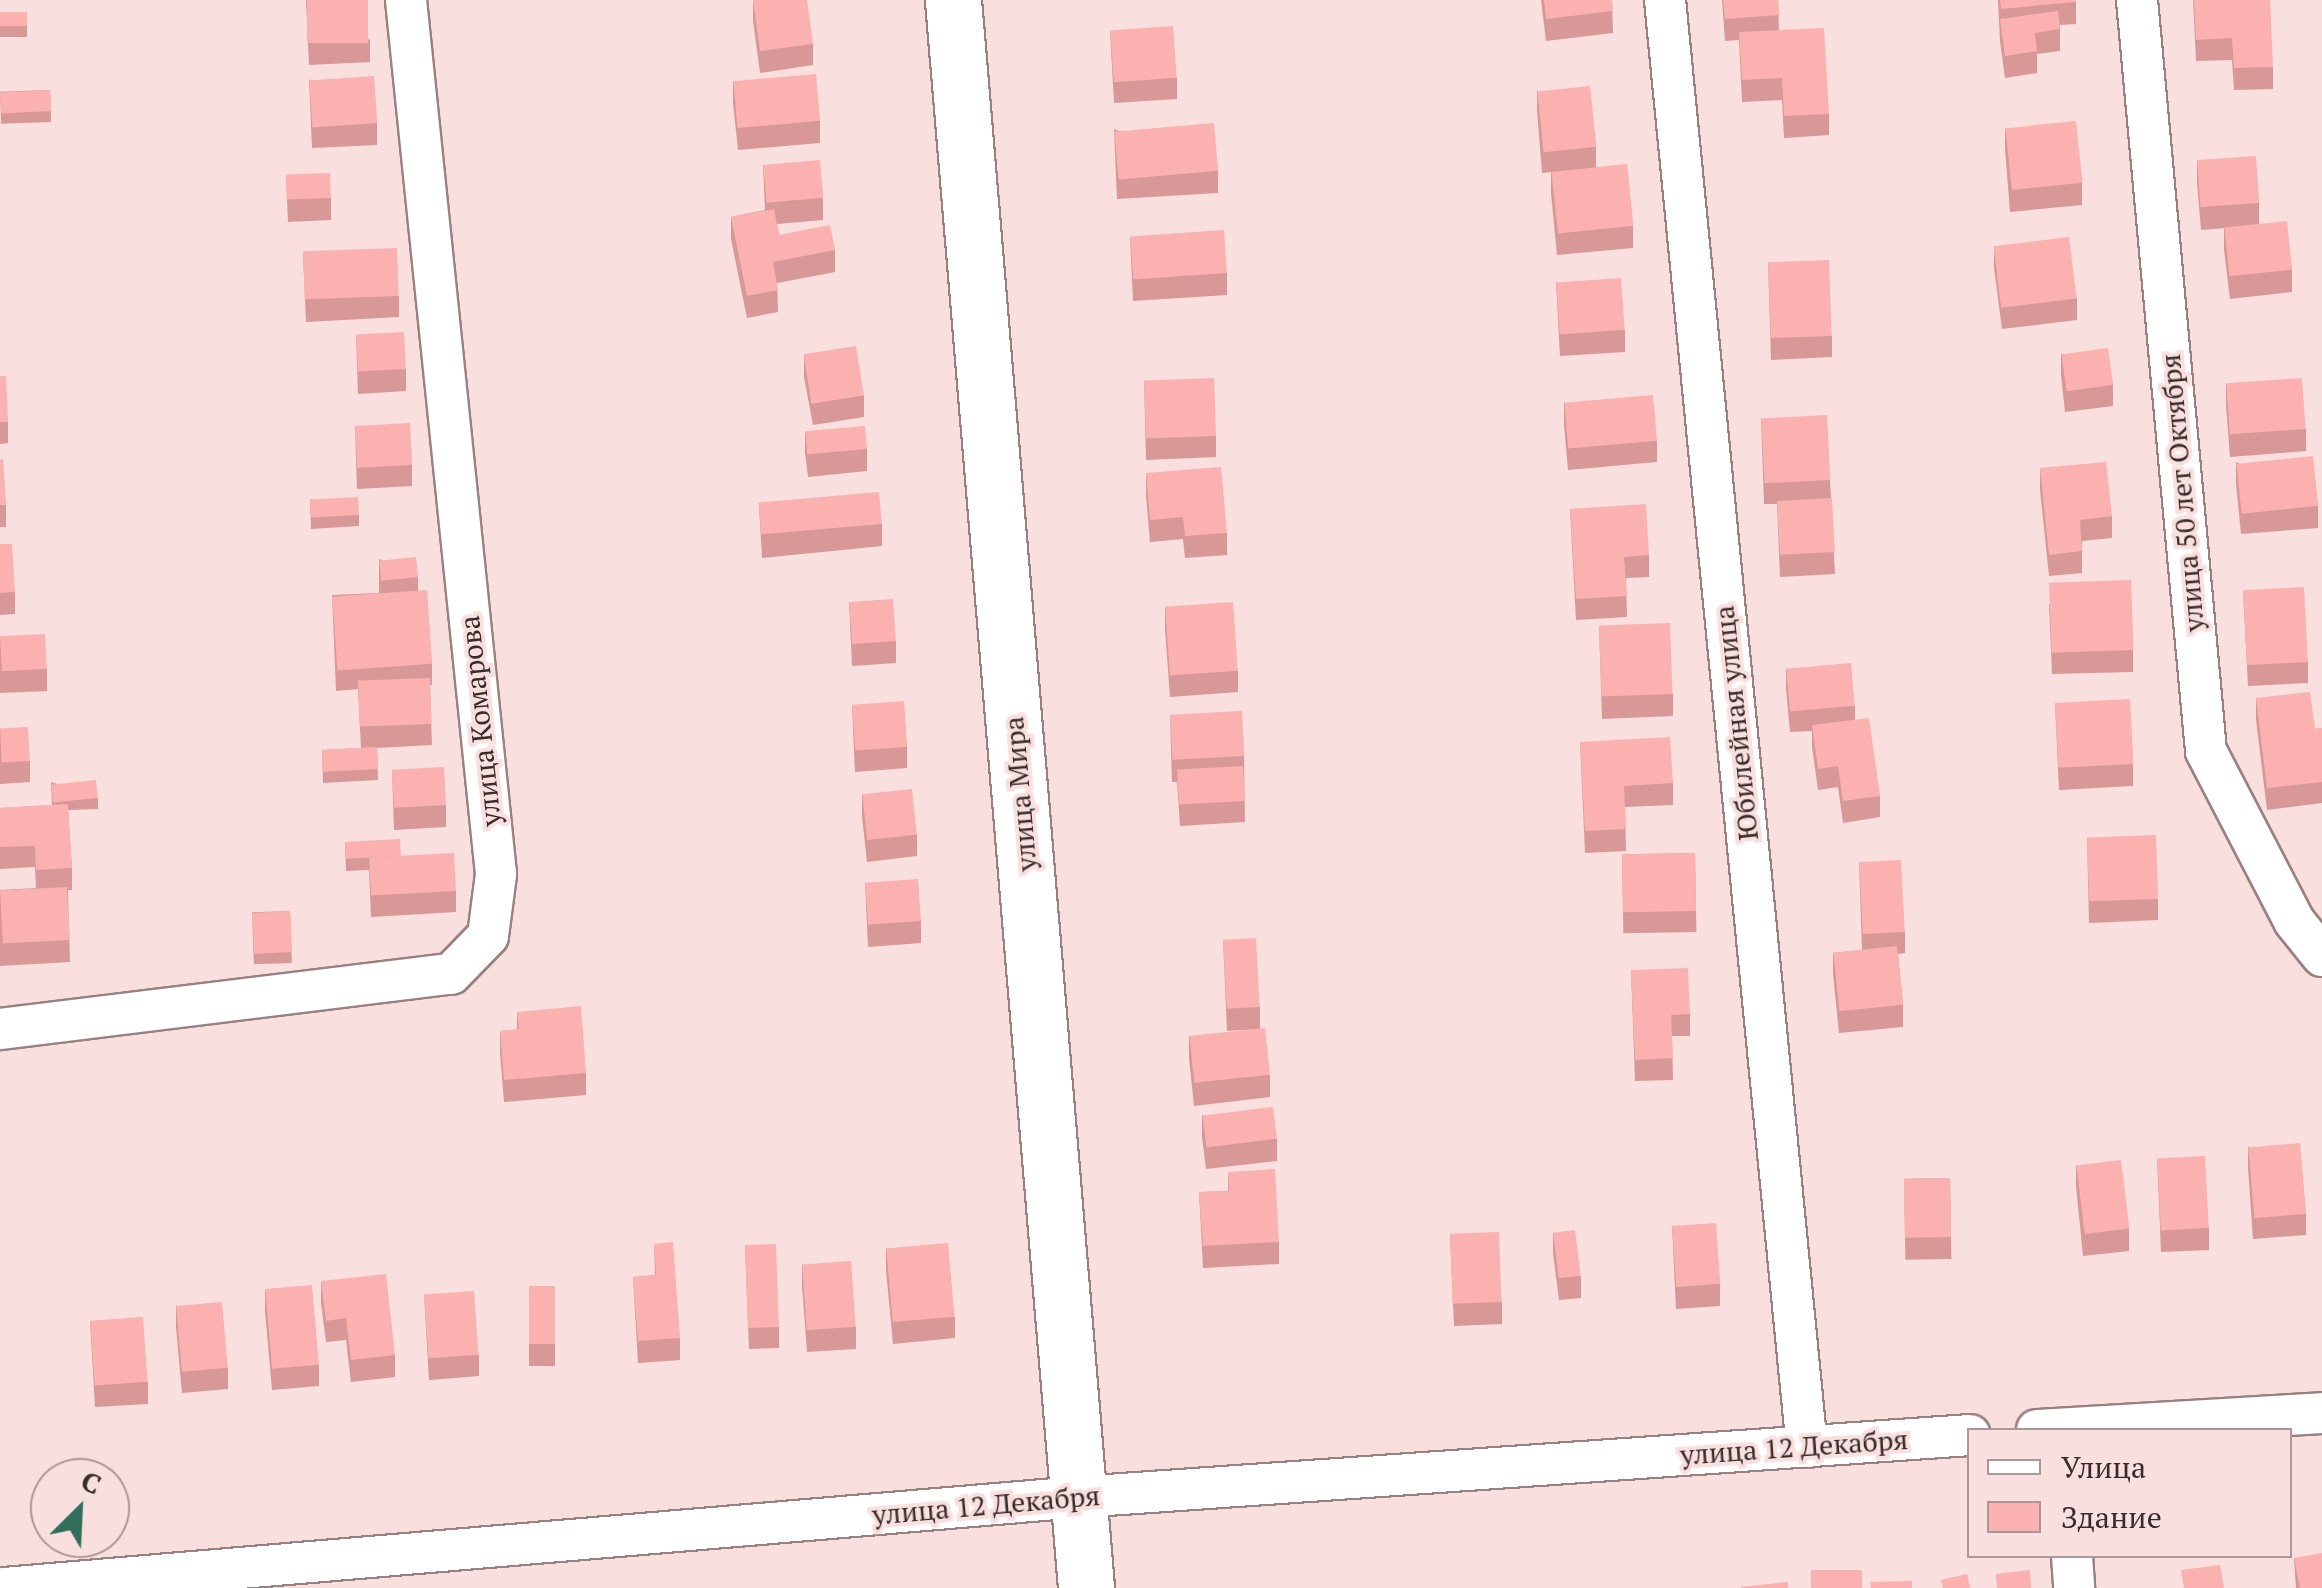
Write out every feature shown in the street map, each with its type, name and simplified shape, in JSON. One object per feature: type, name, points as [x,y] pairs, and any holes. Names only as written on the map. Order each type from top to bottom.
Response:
[{"type":"main road","name":"улица Мира","points":[[953,0],[1086,1588]]},
{"type":"street","name":"улица Комарова","points":[[0,1028],[452,974],[488,936],[496,874],[406,0]]},
{"type":"street","name":"Юбилейная улица","points":[[1665,0],[1807,1447]]},
{"type":"street","name":"улица 50 лет Октября","points":[[2137,0],[2206,752],[2294,921],[2322,956]]},
{"type":"street","points":[[2088,1428],[2322,1414]]},
{"type":"street","name":"улица 12 Декабря","points":[[4,1588],[1080,1496],[1967,1435]]},
{"type":"street","points":[[2072,1558],[2074,1588]]},
{"type":"building","points":[[307,0],[368,0],[368,43],[307,43]]},
{"type":"building","points":[[753,0],[807,0],[813,44],[760,51]]},
{"type":"building","points":[[1544,0],[1612,0],[1613,11],[1546,19]]},
{"type":"building","points":[[1723,0],[1778,0],[1779,15],[1725,19]]},
{"type":"building","points":[[2000,0],[2076,0],[2076,2],[2001,9]]},
{"type":"building","points":[[2194,0],[2270,0],[2273,67],[2234,68],[2232,38],[2196,40]]},
{"type":"building","points":[[2058,11],[2060,29],[2035,33],[2037,51],[2005,56],[2000,19]]},
{"type":"building","points":[[0,12],[27,12],[27,26],[0,26]]},
{"type":"building","points":[[1173,26],[1177,78],[1114,82],[1110,30]]},
{"type":"building","points":[[1824,28],[1829,114],[1784,116],[1782,78],[1742,80],[1739,32]]},
{"type":"building","points":[[816,74],[820,121],[737,128],[733,81]]},
{"type":"building","points":[[374,76],[377,123],[312,127],[309,81]]},
{"type":"building","points":[[1590,86],[1596,147],[1544,152],[1537,92]]},
{"type":"building","points":[[50,90],[51,111],[1,114],[0,93]]},
{"type":"building","points":[[2076,121],[2082,183],[2012,190],[2005,128]]},
{"type":"building","points":[[1214,123],[1218,171],[1119,180],[1114,132]]},
{"type":"building","points":[[2256,156],[2259,203],[2200,207],[2197,160]]},
{"type":"building","points":[[820,160],[823,198],[767,203],[763,165]]},
{"type":"building","points":[[1627,164],[1633,226],[1558,234],[1551,172]]},
{"type":"building","points":[[330,173],[331,198],[287,200],[286,175]]},
{"type":"building","points":[[774,209],[779,235],[830,225],[835,250],[773,262],[778,290],[747,296],[731,217]]},
{"type":"building","points":[[2287,221],[2292,270],[2229,276],[2224,228]]},
{"type":"building","points":[[1224,230],[1227,273],[1133,279],[1130,237]]},
{"type":"building","points":[[2069,237],[2077,299],[2001,308],[1994,246]]},
{"type":"building","points":[[397,248],[399,296],[305,299],[303,251]]},
{"type":"building","points":[[1829,260],[1832,336],[1771,338],[1768,262]]},
{"type":"building","points":[[1621,278],[1625,330],[1560,334],[1556,283]]},
{"type":"building","points":[[404,332],[406,369],[358,371],[356,335]]},
{"type":"building","points":[[856,346],[864,395],[811,404],[804,354]]},
{"type":"building","points":[[2108,348],[2113,385],[2067,391],[2061,355]]},
{"type":"building","points":[[0,376],[6,376],[8,422],[0,422]]},
{"type":"building","points":[[1214,378],[1216,436],[1146,438],[1144,380]]},
{"type":"building","points":[[2302,378],[2306,429],[2230,434],[2226,383]]},
{"type":"building","points":[[1653,395],[1657,441],[1568,449],[1564,403]]},
{"type":"building","points":[[1827,415],[1830,480],[1764,483],[1761,418]]},
{"type":"building","points":[[410,423],[412,465],[357,468],[355,426]]},
{"type":"building","points":[[865,426],[867,449],[807,454],[805,431]]},
{"type":"building","points":[[2313,456],[2318,506],[2242,514],[2236,464]]},
{"type":"building","points":[[3,459],[6,505],[0,505],[0,460]]},
{"type":"building","points":[[2106,462],[2112,516],[2080,520],[2082,551],[2049,555],[2040,468]]},
{"type":"building","points":[[1221,467],[1227,533],[1185,536],[1183,517],[1150,520],[1146,473]]},
{"type":"building","points":[[879,492],[882,524],[761,534],[758,503]]},
{"type":"building","points":[[358,497],[359,515],[311,517],[310,500]]},
{"type":"building","points":[[1832,498],[1835,552],[1780,555],[1777,501]]},
{"type":"building","points":[[1646,504],[1649,555],[1624,557],[1627,596],[1576,599],[1570,509]]},
{"type":"building","points":[[0,544],[12,544],[15,592],[0,593]]},
{"type":"building","points":[[416,557],[418,577],[381,581],[379,561]]},
{"type":"building","points":[[2131,580],[2133,650],[2051,653],[2049,583]]},
{"type":"building","points":[[2304,587],[2308,662],[2247,665],[2243,590]]},
{"type":"building","points":[[427,590],[432,664],[337,670],[332,597]]},
{"type":"building","points":[[893,599],[896,641],[852,644],[849,602]]},
{"type":"building","points":[[1233,602],[1238,671],[1170,676],[1165,607]]},
{"type":"building","points":[[1670,623],[1672,694],[1602,696],[1599,625]]},
{"type":"building","points":[[45,634],[47,669],[2,671],[0,636]]},
{"type":"building","points":[[1851,663],[1855,706],[1790,712],[1786,669]]},
{"type":"building","points":[[430,678],[432,724],[360,726],[358,681]]},
{"type":"building","points":[[2310,692],[2315,729],[2322,728],[2322,782],[2267,788],[2256,698]]},
{"type":"building","points":[[2130,699],[2133,764],[2059,768],[2055,703]]},
{"type":"building","points":[[904,701],[907,747],[855,751],[852,705]]},
{"type":"building","points":[[1242,711],[1244,756],[1172,760],[1170,715]]},
{"type":"building","points":[[1869,718],[1880,796],[1843,801],[1838,766],[1818,769],[1812,725]]},
{"type":"building","points":[[28,727],[30,761],[2,762],[0,728]]},
{"type":"building","points":[[1670,737],[1673,783],[1624,786],[1626,829],[1585,831],[1580,742]]},
{"type":"building","points":[[377,747],[378,769],[323,772],[322,750]]},
{"type":"building","points":[[1243,766],[1245,801],[1179,804],[1177,769]]},
{"type":"building","points":[[444,767],[446,805],[394,808],[392,770]]},
{"type":"building","points":[[96,780],[98,798],[53,803],[51,785]]},
{"type":"building","points":[[912,789],[917,835],[867,840],[862,794]]},
{"type":"building","points":[[68,804],[72,868],[36,870],[35,846],[0,847],[0,808]]},
{"type":"building","points":[[2156,835],[2158,899],[2089,901],[2087,837]]},
{"type":"building","points":[[400,839],[401,856],[346,859],[345,842]]},
{"type":"building","points":[[454,853],[456,891],[371,895],[369,857]]},
{"type":"building","points":[[1695,853],[1696,911],[1623,912],[1622,854]]},
{"type":"building","points":[[1901,860],[1905,932],[1863,934],[1859,862]]},
{"type":"building","points":[[918,879],[921,921],[868,925],[865,883]]},
{"type":"building","points":[[67,887],[70,940],[3,943],[0,891]]},
{"type":"building","points":[[290,911],[292,952],[254,954],[252,913]]},
{"type":"building","points":[[1256,938],[1260,1007],[1227,1009],[1223,940]]},
{"type":"building","points":[[1897,946],[1903,1005],[1840,1011],[1833,953]]},
{"type":"building","points":[[1688,968],[1690,1014],[1671,1015],[1673,1058],[1635,1060],[1631,970]]},
{"type":"building","points":[[581,1006],[586,1073],[504,1080],[500,1031],[519,1029],[517,1012]]},
{"type":"building","points":[[1265,1028],[1270,1075],[1194,1083],[1189,1036]]},
{"type":"building","points":[[1273,1107],[1277,1139],[1206,1147],[1203,1116]]},
{"type":"building","points":[[2300,1143],[2306,1214],[2254,1218],[2248,1148]]},
{"type":"building","points":[[2205,1156],[2209,1228],[2161,1230],[2157,1159]]},
{"type":"building","points":[[2121,1160],[2129,1228],[2085,1234],[2076,1165]]},
{"type":"building","points":[[1275,1169],[1279,1242],[1203,1246],[1199,1192],[1229,1191],[1228,1172]]},
{"type":"building","points":[[1950,1178],[1951,1237],[1905,1238],[1904,1179]]},
{"type":"building","points":[[1716,1223],[1720,1284],[1676,1287],[1672,1226]]},
{"type":"building","points":[[1575,1230],[1581,1276],[1559,1278],[1553,1233]]},
{"type":"building","points":[[1499,1232],[1501,1302],[1452,1304],[1450,1234]]},
{"type":"building","points":[[673,1242],[680,1338],[638,1341],[633,1277],[656,1275],[654,1244]]},
{"type":"building","points":[[948,1243],[954,1317],[893,1322],[886,1248]]},
{"type":"building","points":[[776,1244],[779,1327],[748,1328],[745,1245]]},
{"type":"building","points":[[851,1261],[856,1327],[807,1330],[802,1264]]},
{"type":"building","points":[[386,1274],[395,1355],[351,1360],[346,1318],[326,1321],[321,1281]]},
{"type":"building","points":[[312,1285],[319,1365],[272,1369],[265,1289]]},
{"type":"building","points":[[529,1286],[555,1286],[555,1344],[529,1344]]},
{"type":"building","points":[[474,1291],[478,1355],[429,1358],[424,1294]]},
{"type":"building","points":[[222,1302],[228,1368],[182,1372],[176,1306]]},
{"type":"building","points":[[143,1317],[148,1382],[95,1386],[90,1321]]},
{"type":"building","points":[[2322,1553],[2322,1588],[2300,1588],[2294,1558]]},
{"type":"building","points":[[2220,1565],[2224,1588],[2184,1588],[2181,1570]]},
{"type":"building","points":[[1811,1570],[1862,1570],[1862,1588],[1811,1588]]},
{"type":"building","points":[[2030,1570],[2031,1588],[1997,1588],[1996,1574]]},
{"type":"building","points":[[1967,1574],[1970,1588],[1943,1588],[1941,1580]]},
{"type":"building","points":[[1912,1581],[1912,1588],[1871,1588],[1870,1582]]},
{"type":"building","points":[[1788,1582],[1788,1588],[1741,1588],[1741,1587]]}]
